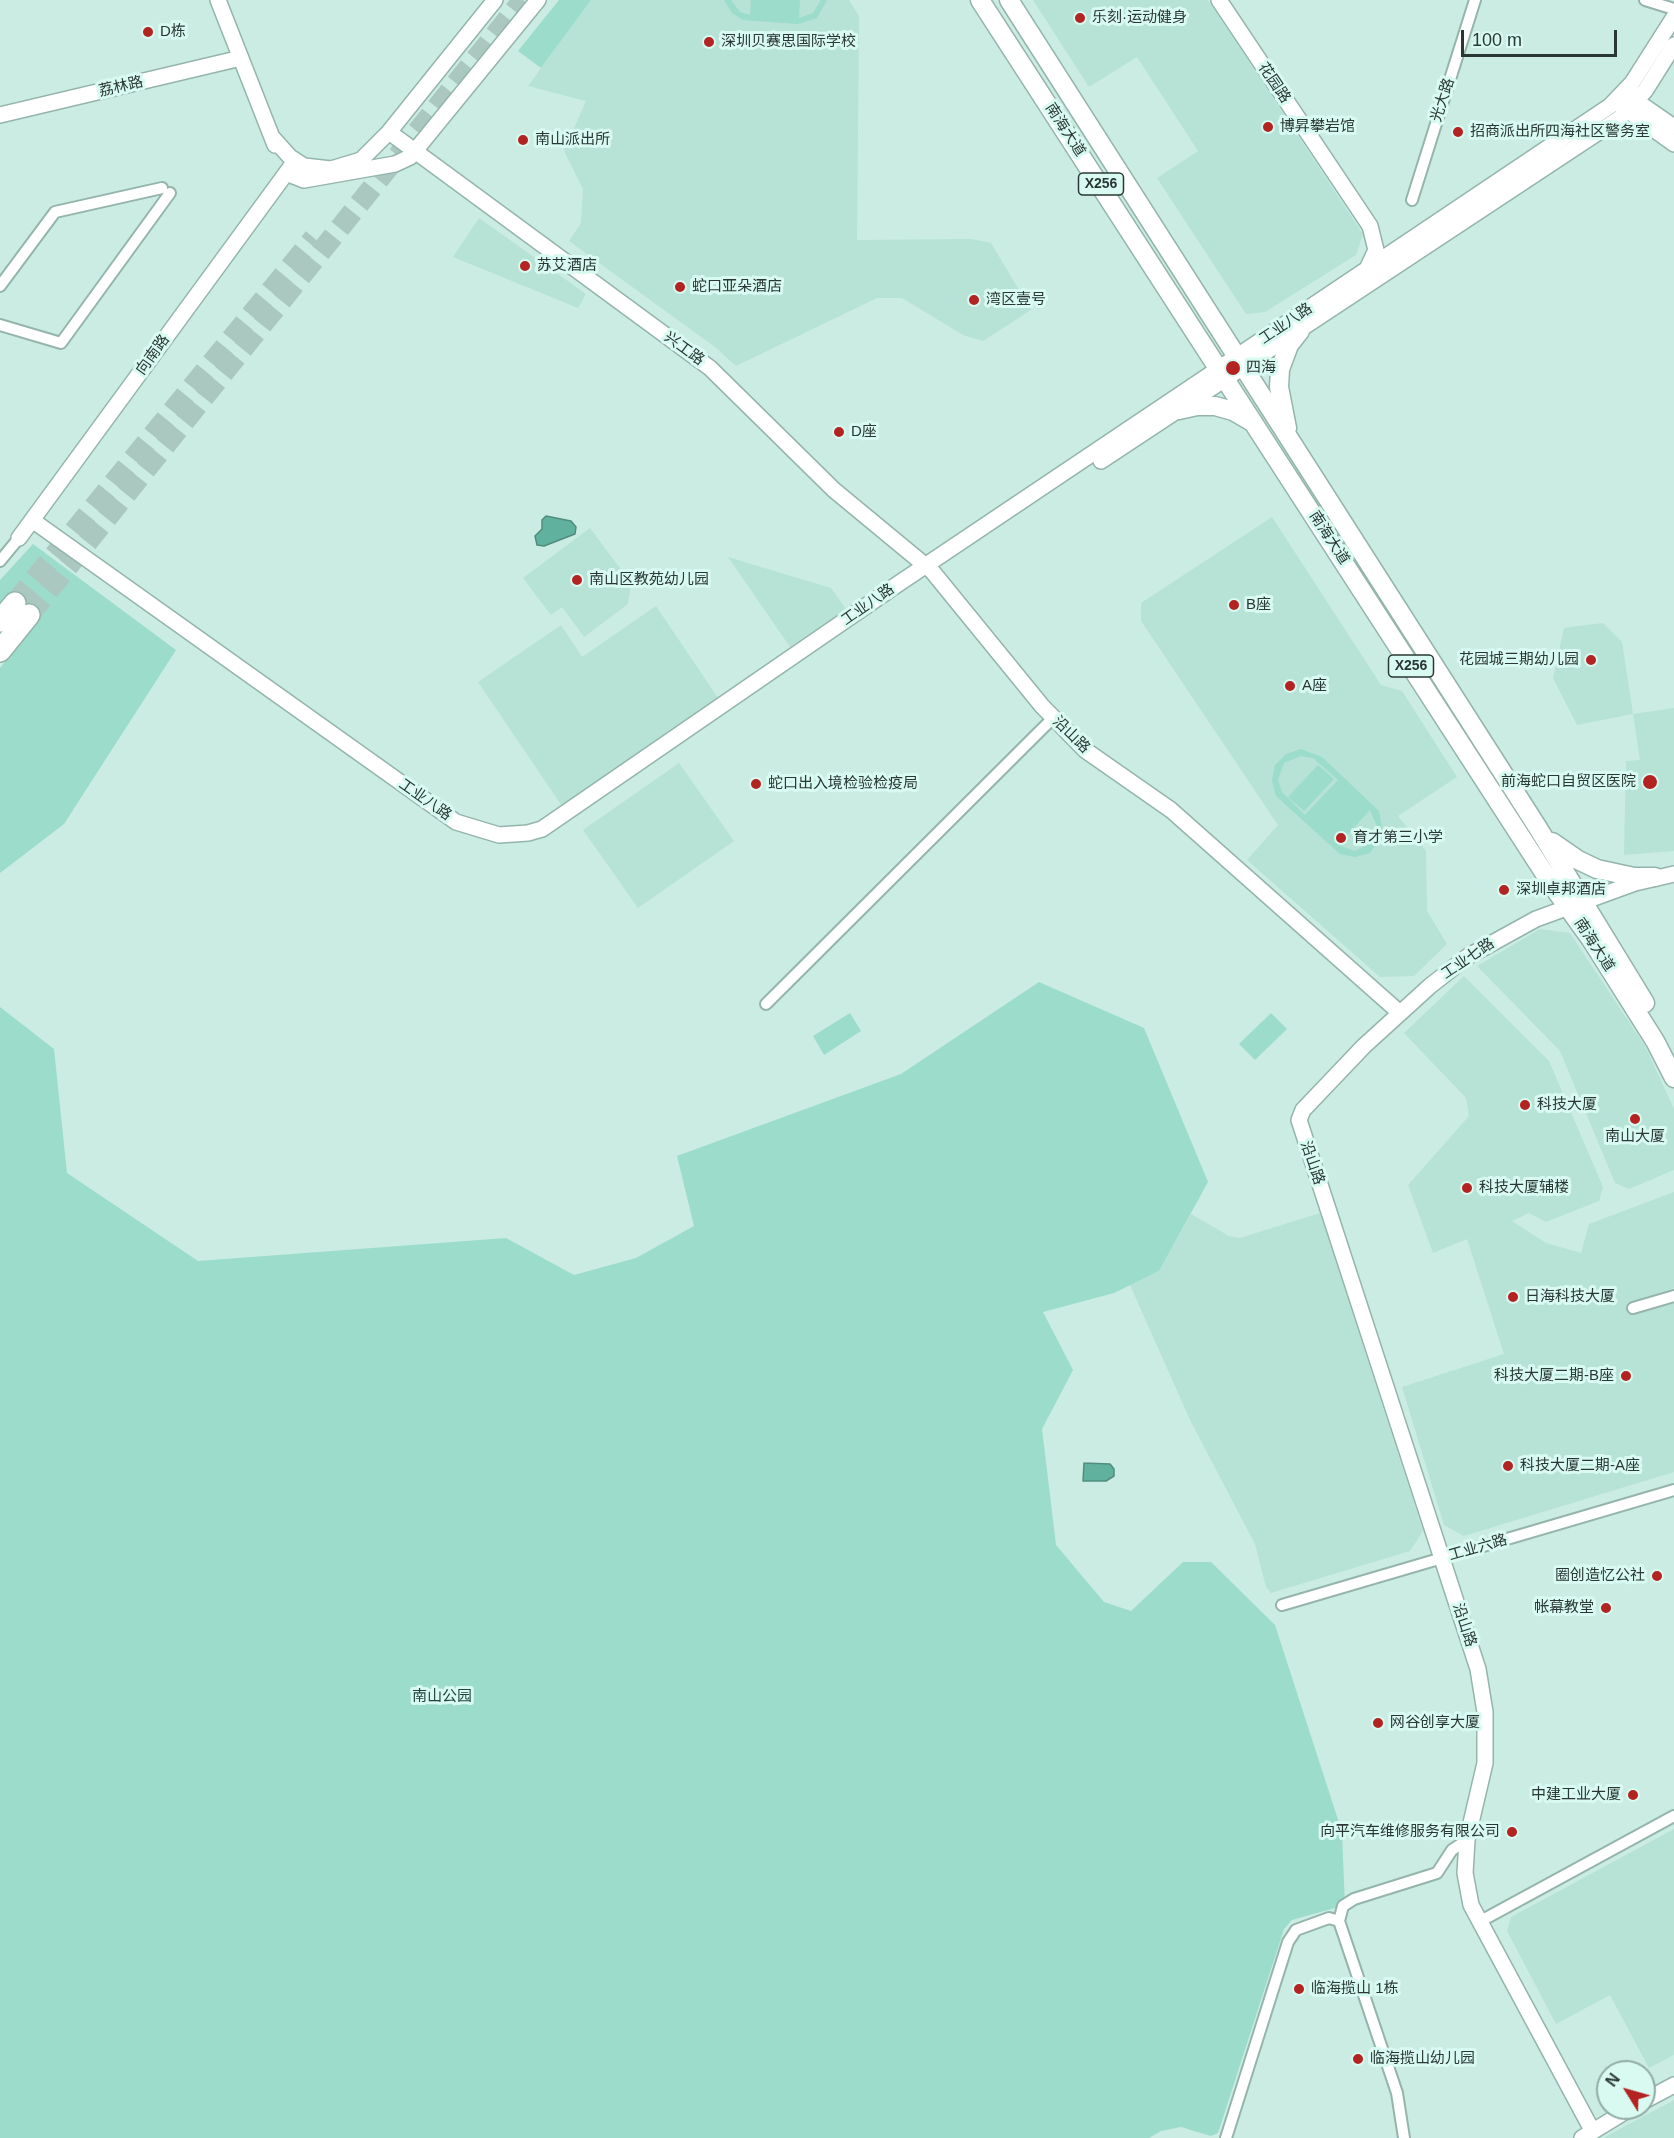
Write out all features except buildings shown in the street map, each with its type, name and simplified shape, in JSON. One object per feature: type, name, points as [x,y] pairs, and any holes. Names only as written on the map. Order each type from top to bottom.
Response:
[{"type":"highway","points":[[0,621],[22,609],[0,651]]},
{"type":"main road","name":"南海大道","points":[[980,0],[1256,425],[1674,1051]]},
{"type":"main road","name":"南海大道","points":[[1009,0],[1538,828],[1575,904],[1674,1078]]},
{"type":"main road","points":[[1291,441],[1279,378],[1285,353],[1300,331]]},
{"type":"main road","points":[[1179,410],[1206,405],[1224,408],[1256,425]]},
{"type":"main road","points":[[1538,828],[1557,846],[1597,869],[1634,877],[1655,877]]},
{"type":"street","points":[[218,0],[272,137],[291,167],[304,180],[395,164],[415,152],[538,0]]},
{"type":"street","points":[[291,167],[319,169],[349,165],[370,153],[495,0]]},
{"type":"street","name":"花园路","points":[[1219,0],[1370,226],[1387,239],[1411,241]]},
{"type":"street","name":"光大路","points":[[1412,200],[1475,0]]},
{"type":"street","points":[[1645,0],[1674,9]]},
{"type":"street","name":"工业八路","points":[[1241,362],[1300,331],[1607,128],[1626,101],[1674,17]]},
{"type":"street","name":"工业八路","points":[[26,528],[443,814],[469,828],[500,835],[528,833],[560,819],[928,569],[1241,362],[1366,271],[1626,101],[1652,81],[1674,45]]},
{"type":"street","name":"荔林路","points":[[0,115],[241,58]]},
{"type":"street","points":[[1652,81],[1651,100],[1656,123]]},
{"type":"street","points":[[1626,101],[1656,123],[1674,144]]},
{"type":"street","points":[[1607,128],[1656,123],[1674,127]]},
{"type":"street","name":"兴工路","points":[[389,132],[710,368],[834,490],[928,569]]},
{"type":"street","name":"向南路","points":[[26,528],[291,167]]},
{"type":"street","points":[[0,286],[55,213],[166,191],[61,343],[0,325]]},
{"type":"street","name":"花园路","points":[[1366,271],[1376,250],[1370,226]]},
{"type":"street","name":"工业八路","points":[[928,569],[1179,410],[1223,374]]},
{"type":"street","points":[[0,561],[26,528]]},
{"type":"street","name":"沿山路","points":[[928,569],[1053,718],[1085,750],[1171,810],[1400,1012]]},
{"type":"street","points":[[766,1004],[1053,718]]},
{"type":"street","name":"工业七路","points":[[1303,1110],[1400,1012],[1447,971],[1488,944],[1536,919],[1575,904],[1655,877],[1674,874]]},
{"type":"street","name":"沿山路","points":[[1303,1110],[1300,1126],[1478,1669],[1485,1712],[1485,1763],[1467,1840],[1466,1889],[1479,1922],[1587,2134]]},
{"type":"street","points":[[1633,1308],[1674,1296]]},
{"type":"street","name":"工业六路","points":[[1282,1605],[1674,1490]]},
{"type":"street","points":[[1479,1922],[1674,1816]]},
{"type":"street","points":[[1404,2138],[1397,2093],[1340,1921],[1343,1906],[1354,1899],[1437,1873],[1452,1850],[1467,1840]]},
{"type":"street","points":[[1226,2138],[1291,1935],[1296,1930],[1329,1918],[1340,1921]]},
{"type":"street","points":[[1656,2095],[1674,2085]]},
{"type":"street","points":[[1587,2134],[1611,2120]]},
{"type":"shaded area","points":[[591,0],[849,0],[859,16],[857,240],[972,239],[991,243],[1031,310],[983,341],[963,335],[902,298],[877,298],[736,366],[715,347],[569,241],[581,223],[583,189],[564,151],[586,101],[528,86]]},
{"type":"shaded area","points":[[1033,0],[1208,0],[1363,234],[1356,255],[1265,312],[1246,314],[1157,178],[1198,151],[1137,57],[1089,87]]},
{"type":"shaded area","points":[[479,218],[586,294],[578,308],[453,257]]},
{"type":"shaded area","points":[[546,516],[571,521],[576,527],[575,534],[544,546],[537,545],[535,536],[542,529],[542,520]]},
{"type":"shaded area","points":[[1272,517],[1381,685],[1402,691],[1457,777],[1398,816],[1426,851],[1427,911],[1447,944],[1414,976],[1380,977],[1247,860],[1278,825],[1141,621],[1141,603]]},
{"type":"shaded area","name":"南山区教苑幼儿园","points":[[590,528],[631,583],[628,604],[584,637],[562,607],[551,615],[523,578]]},
{"type":"shaded area","points":[[728,557],[831,588],[846,609],[790,647]]},
{"type":"shaded area","points":[[656,606],[718,698],[562,806],[478,682],[561,625],[582,657]]},
{"type":"shaded area","name":"花园城三期幼儿园","points":[[1603,623],[1622,642],[1633,714],[1577,725],[1553,678],[1564,628]]},
{"type":"shaded area","name":"前海蛇口自贸区医院","points":[[1674,708],[1674,851],[1624,855],[1626,761],[1640,760],[1633,714]]},
{"type":"shaded area","points":[[679,763],[734,841],[638,908],[583,830]]},
{"type":"shaded area","points":[[1540,929],[1570,933],[1645,1046],[1674,1109],[1674,1170],[1629,1189],[1615,1183],[1560,1051],[1477,966]]},
{"type":"shaded area","points":[[1464,976],[1549,1061],[1603,1187],[1599,1201],[1546,1222],[1529,1213],[1512,1221],[1546,1243],[1581,1253],[1589,1224],[1674,1192],[1674,1288],[1627,1303],[1631,1314],[1674,1300],[1674,1472],[1464,1536],[1444,1525],[1402,1387],[1504,1354],[1467,1239],[1433,1253],[1408,1185],[1469,1116],[1466,1098],[1404,1033]]},
{"type":"shaded area","points":[[1320,1213],[1423,1531],[1410,1551],[1271,1593],[1266,1587],[1255,1544],[1191,1422],[1130,1285],[1159,1271],[1191,1214],[1229,1236],[1240,1238]]},
{"type":"shaded area","points":[[1084,1463],[1110,1464],[1114,1469],[1114,1476],[1106,1481],[1083,1481]]},
{"type":"shaded area","points":[[1674,1829],[1674,2055],[1656,2064],[1656,2060],[1645,2060],[1610,1995],[1556,2024],[1507,1931],[1511,1917]]},
{"type":"shaded area","points":[[1674,2100],[1674,2138],[1603,2138],[1637,2120],[1656,2120],[1656,2110]]},
{"type":"green space","points":[[559,0],[591,0],[541,68],[518,51]]},
{"type":"green space","points":[[724,0],[731,0],[740,12],[750,15],[751,0],[800,0],[799,18],[813,13],[821,0],[827,0],[817,18],[798,24],[743,20],[732,13]]},
{"type":"green space","points":[[33,544],[176,650],[64,824],[0,873],[0,668],[40,618],[11,596],[0,609],[0,580]]},
{"type":"green space","points":[[1301,749],[1322,757],[1379,811],[1383,834],[1370,853],[1355,857],[1340,854],[1276,796],[1272,781],[1275,765],[1286,754]],"holes":[[[1301,756],[1313,758],[1338,780],[1305,815],[1282,792],[1278,780],[1284,763]],[[1370,810],[1377,826],[1371,843],[1355,851],[1338,845]]]},
{"type":"green space","points":[[1318,765],[1334,779],[1304,811],[1288,797]]},
{"type":"green space","name":"南山公园","points":[[1039,982],[1144,1028],[1208,1182],[1159,1271],[1114,1293],[1043,1312],[1073,1370],[1042,1429],[1056,1545],[1104,1602],[1131,1611],[1183,1562],[1211,1562],[1275,1625],[1342,1832],[1345,1908],[1342,1906],[1292,1920],[1284,1929],[1218,2133],[1211,2136],[1181,2127],[1161,2131],[1149,2138],[0,2138],[0,1007],[54,1049],[67,1173],[198,1261],[506,1238],[574,1275],[636,1258],[694,1226],[677,1156],[901,1074]]},
{"type":"green space","points":[[850,1013],[861,1031],[824,1055],[813,1036]]},
{"type":"green space","points":[[1271,1013],[1287,1029],[1255,1060],[1239,1044]]},
{"type":"tunnel","points":[[29,615],[523,0]]},
{"type":"tunnel","points":[[15,603],[314,238]]},
{"type":"place","name":"乐刻·运动健身","points":[[1080,18]]},
{"type":"place","name":"D栋","points":[[148,32]]},
{"type":"place","name":"深圳贝赛思国际学校","points":[[709,42]]},
{"type":"place","name":"博昇攀岩馆","points":[[1268,127]]},
{"type":"place","name":"招商派出所四海社区警务室","points":[[1458,132]]},
{"type":"place","name":"南山派出所","points":[[523,140]]},
{"type":"place","name":"苏艾酒店","points":[[525,266]]},
{"type":"place","name":"蛇口亚朵酒店","points":[[680,287]]},
{"type":"place","name":"湾区壹号","points":[[974,300]]},
{"type":"place","name":"四海","points":[[1233,368]]},
{"type":"place","name":"D座","points":[[839,432]]},
{"type":"place","name":"南山区教苑幼儿园","points":[[577,580]]},
{"type":"place","name":"B座","points":[[1234,605]]},
{"type":"place","name":"花园城三期幼儿园","points":[[1591,660]]},
{"type":"place","name":"A座","points":[[1290,686]]},
{"type":"place","name":"前海蛇口自贸区医院","points":[[1650,782]]},
{"type":"place","name":"蛇口出入境检验检疫局","points":[[756,784]]},
{"type":"place","name":"育才第三小学","points":[[1341,838]]},
{"type":"place","name":"深圳卓邦酒店","points":[[1504,890]]},
{"type":"place","name":"科技大厦","points":[[1525,1105]]},
{"type":"place","name":"南山大厦","points":[[1635,1119]]},
{"type":"place","name":"科技大厦辅楼","points":[[1467,1188]]},
{"type":"place","name":"日海科技大厦","points":[[1513,1297]]},
{"type":"place","name":"科技大厦二期-B座","points":[[1626,1376]]},
{"type":"place","name":"科技大厦二期-A座","points":[[1508,1466]]},
{"type":"place","name":"圈创造忆公社","points":[[1657,1576]]},
{"type":"place","name":"帐幕教堂","points":[[1606,1608]]},
{"type":"place","name":"网谷创享大厦","points":[[1378,1723]]},
{"type":"place","name":"中建工业大厦","points":[[1633,1795]]},
{"type":"place","name":"向平汽车维修服务有限公司","points":[[1512,1832]]},
{"type":"place","name":"临海揽山 1栋","points":[[1299,1989]]},
{"type":"place","name":"临海揽山幼儿园","points":[[1358,2059]]}]
